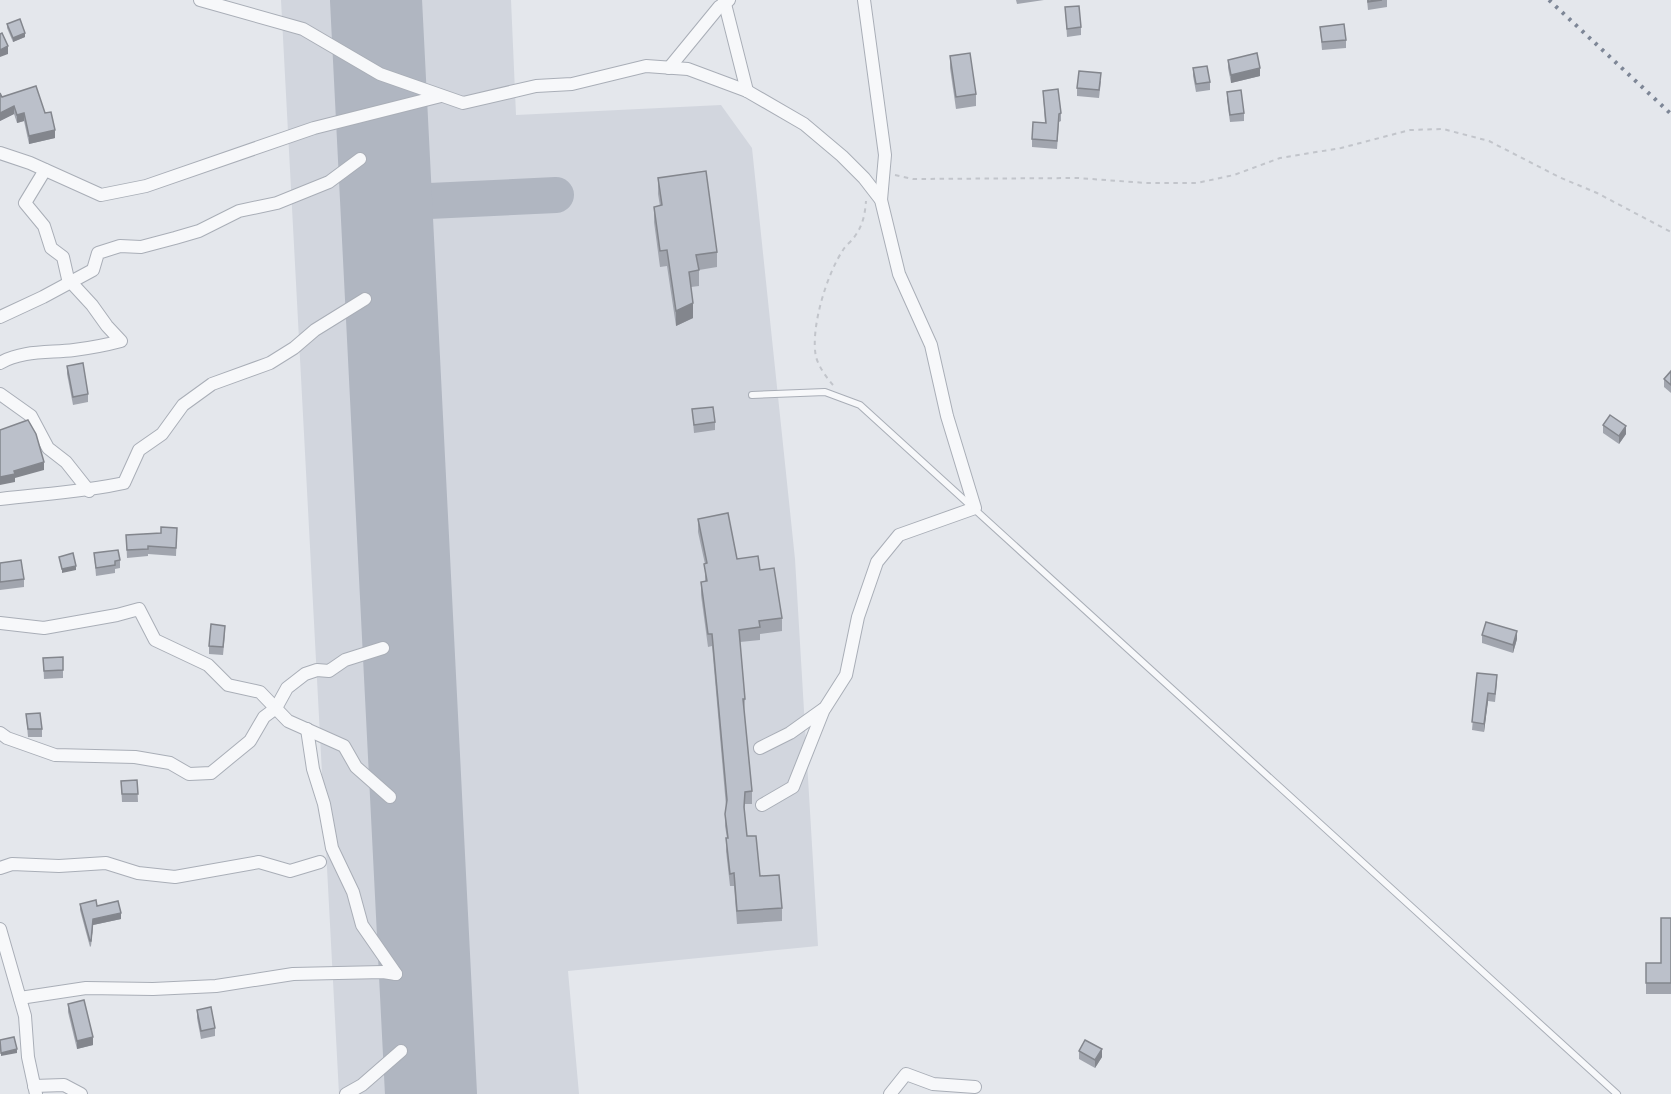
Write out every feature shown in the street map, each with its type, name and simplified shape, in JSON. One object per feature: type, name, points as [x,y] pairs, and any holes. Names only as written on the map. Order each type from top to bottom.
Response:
[{"type":"street","points":[[200,0],[303,29],[380,74],[463,103],[536,86],[572,84],[646,66],[688,69],[747,91],[804,124],[842,156],[864,178],[881,200]]},
{"type":"street","points":[[762,805],[793,787],[825,708],[846,675],[858,617],[877,562],[899,535],[975,508],[947,416],[931,345],[899,274],[881,200],[885,155],[864,0]]},
{"type":"street","points":[[669,68],[726,1],[747,91]]},
{"type":"street","points":[[0,153],[101,195],[146,186],[314,128],[442,96]]},
{"type":"street","points":[[0,317],[93,270],[98,253],[120,246],[141,247],[199,231],[239,211],[277,203],[329,182],[360,159]]},
{"type":"street","points":[[0,363],[9,358],[41,352],[74,350],[121,341],[70,282],[63,257],[51,248],[44,226],[25,203],[45,170]]},
{"type":"street","points":[[0,499],[88,490],[123,483],[139,450],[162,434],[183,405],[212,384],[270,363],[294,348],[315,330],[365,299]]},
{"type":"street","points":[[0,394],[31,416],[48,448],[66,462],[88,490]]},
{"type":"street","points":[[0,623],[44,628],[139,609],[155,640],[208,664],[228,685],[260,692],[288,721],[344,746],[356,767],[390,797]]},
{"type":"street","points":[[0,733],[7,738],[55,755],[135,757],[170,763],[189,774],[211,773],[250,741],[264,717],[276,708],[287,688],[305,674],[316,670],[329,671],[345,660],[383,648]]},
{"type":"street","points":[[760,748],[790,733],[825,708]]},
{"type":"street","points":[[20,998],[86,987],[163,989],[216,986],[293,974],[383,972],[396,974],[362,925],[353,891],[332,848],[324,804],[313,769],[308,729]]},
{"type":"street","points":[[0,868],[12,864],[59,866],[106,863],[138,873],[175,877],[259,862],[290,872],[320,862]]},
{"type":"street","points":[[0,929],[25,1017],[28,1057],[35,1090],[64,1085],[81,1094]]},
{"type":"street","points":[[346,1094],[362,1085],[400,1051]]},
{"type":"street","points":[[890,1094],[906,1074],[933,1083],[975,1087]]},
{"type":"lane","points":[[752,395],[825,392],[860,405],[1617,1094]]},
{"type":"path","points":[[884,172],[913,179],[1078,178],[1146,183],[1197,183],[1234,175],[1280,158],[1341,148],[1410,130],[1443,129],[1488,141],[1559,177],[1597,193],[1671,232]]},
{"type":"path","points":[[847,400],[828,379],[819,364],[815,336],[826,281],[844,249],[855,237],[864,221],[866,196],[864,178]]},
{"type":"shaded area","points":[[281,0],[511,0],[516,115],[721,105],[752,148],[795,559],[818,946],[568,971],[579,1094],[339,1094]]},
{"type":"building","points":[[1079,6],[1081,27],[1067,29],[1065,7]]},
{"type":"building","points":[[20,19],[25,33],[13,38],[7,24]]},
{"type":"building","points":[[1344,24],[1346,40],[1322,42],[1320,27]]},
{"type":"building","points":[[2,33],[8,46],[0,50],[0,34]]},
{"type":"building","points":[[970,53],[976,94],[956,97],[950,56]]},
{"type":"building","points":[[1257,53],[1260,68],[1231,75],[1228,60]]},
{"type":"building","points":[[1207,66],[1210,82],[1196,84],[1193,68]]},
{"type":"building","points":[[1079,71],[1101,73],[1099,90],[1077,88]]},
{"type":"building","points":[[36,86],[45,113],[51,112],[55,130],[29,136],[24,113],[17,115],[14,106],[0,113],[0,93],[2,97]]},
{"type":"building","points":[[1058,89],[1061,113],[1059,114],[1057,141],[1032,139],[1033,122],[1046,123],[1043,91]]},
{"type":"building","points":[[1241,90],[1244,113],[1230,115],[1227,92]]},
{"type":"building","points":[[706,171],[717,252],[696,255],[699,270],[689,272],[693,303],[676,311],[667,250],[660,251],[654,207],[662,205],[658,178]]},
{"type":"building","points":[[83,363],[88,394],[73,397],[67,366]]},
{"type":"building","points":[[1671,371],[1671,385],[1664,379]]},
{"type":"building","points":[[713,407],[715,422],[694,425],[692,409]]},
{"type":"building","points":[[1610,415],[1626,426],[1619,436],[1603,425]]},
{"type":"building","points":[[28,420],[36,434],[44,462],[14,471],[15,474],[0,477],[0,430]]},
{"type":"building","points":[[728,513],[737,559],[758,556],[760,570],[774,568],[782,618],[759,621],[760,627],[739,630],[752,791],[745,792],[747,836],[756,836],[760,876],[779,875],[782,908],[737,911],[734,873],[730,874],[725,814],[727,800],[712,634],[708,634],[701,582],[707,581],[704,564],[707,563],[698,519]]},
{"type":"building","points":[[161,527],[177,528],[176,548],[148,546],[148,549],[127,550],[126,535],[161,533]]},
{"type":"building","points":[[118,550],[120,560],[115,561],[115,565],[96,568],[94,553]]},
{"type":"building","points":[[73,553],[76,566],[62,569],[59,557]]},
{"type":"building","points":[[21,560],[24,579],[0,582],[0,563]]},
{"type":"building","points":[[1486,622],[1517,631],[1513,645],[1482,635]]},
{"type":"building","points":[[211,624],[225,626],[223,647],[209,646]]},
{"type":"building","points":[[63,657],[63,670],[44,671],[43,658]]},
{"type":"building","points":[[1477,673],[1497,675],[1495,694],[1488,693],[1484,724],[1472,722]]},
{"type":"building","points":[[40,713],[42,729],[28,729],[26,714]]},
{"type":"building","points":[[137,780],[138,794],[122,794],[121,781]]},
{"type":"building","points":[[96,900],[97,906],[118,901],[121,913],[93,919],[90,941],[80,904]]},
{"type":"building","points":[[1661,918],[1671,918],[1671,983],[1646,983],[1646,963],[1661,963]]},
{"type":"building","points":[[84,1000],[93,1037],[77,1041],[68,1004]]},
{"type":"building","points":[[211,1007],[215,1028],[201,1031],[197,1010]]},
{"type":"building","points":[[14,1037],[17,1049],[1,1053],[0,1040]]},
{"type":"building","points":[[1085,1040],[1102,1049],[1095,1060],[1079,1051]]},
{"type":"taxiway","points":[[386,203],[556,195]]},
{"type":"runway","points":[[376,0],[431,1094]]},
{"type":"railway","points":[[1549,0],[1671,114]]}]
